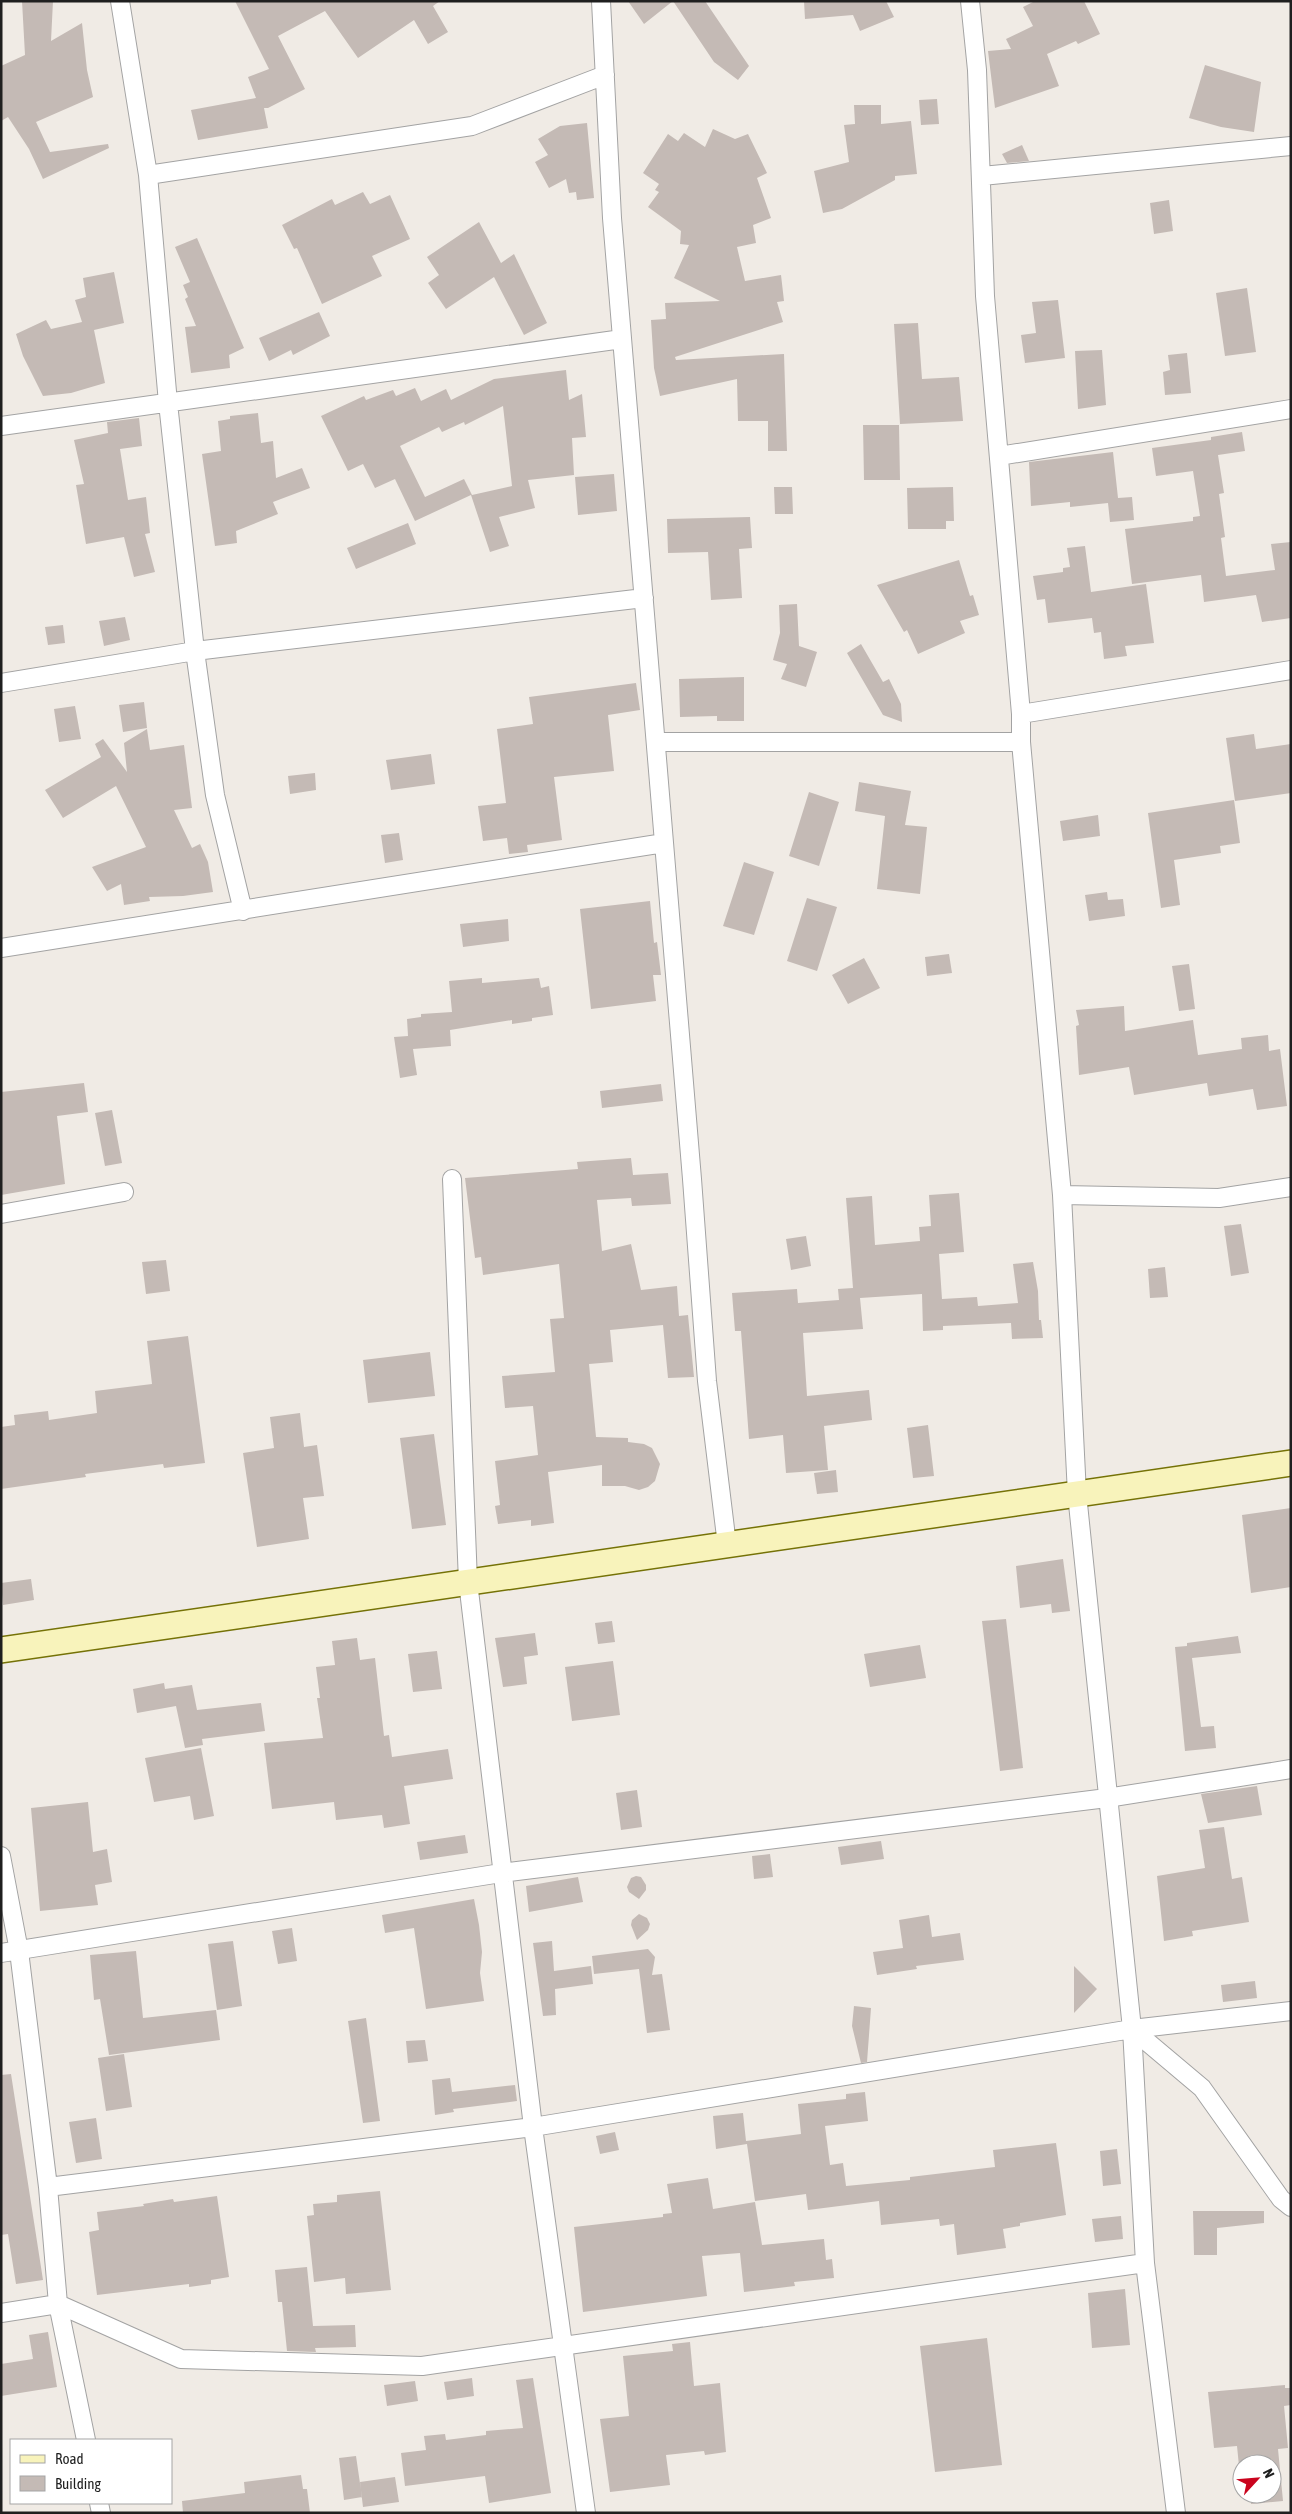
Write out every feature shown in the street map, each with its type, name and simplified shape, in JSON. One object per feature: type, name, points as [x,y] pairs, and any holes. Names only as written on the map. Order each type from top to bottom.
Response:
[{"type":"street","points":[[120,1],[148,175],[168,403],[195,651],[215,795],[243,911]]},
{"type":"street","points":[[601,1],[612,218],[707,1381],[727,1545]]},
{"type":"street","points":[[970,1],[977,70],[985,296],[1021,714],[1021,742],[1062,1195],[1077,1494],[1132,2029],[1145,2263],[1176,2513]]},
{"type":"street","points":[[148,175],[472,126],[605,75]]},
{"type":"street","points":[[982,176],[1291,146]]},
{"type":"street","points":[[1,426],[622,339]]},
{"type":"street","points":[[999,456],[1291,408]]},
{"type":"street","points":[[1,683],[195,651],[644,598]]},
{"type":"street","points":[[1021,714],[1291,670]]},
{"type":"street","points":[[656,742],[1021,742]]},
{"type":"street","points":[[1,948],[664,843]]},
{"type":"street","points":[[452,1178],[468,1582],[501,1872],[533,2127],[586,2513]]},
{"type":"street","points":[[1062,1195],[1219,1198],[1291,1187]]},
{"type":"street","points":[[1,1214],[124,1192]]},
{"type":"street","points":[[1,1650],[1291,1463]]},
{"type":"street","points":[[1,1954],[501,1872],[1107,1798],[1291,1769]]},
{"type":"street","points":[[1,1856],[19,1951],[48,2187],[58,2304],[86,2439]]},
{"type":"street","points":[[48,2187],[533,2127],[1132,2029],[1291,2010]]},
{"type":"street","points":[[1132,2029],[1202,2088],[1281,2199],[1291,2208]]},
{"type":"street","points":[[1,2313],[58,2304],[182,2359],[422,2366],[562,2344],[1145,2263]]},
{"type":"building","points":[[22,1],[53,1],[51,41],[82,23],[87,70],[93,97],[36,122],[50,152],[108,144],[109,148],[43,179],[29,149],[8,117],[1,121],[1,66],[25,55]]},
{"type":"building","points":[[235,1],[440,1],[433,6],[448,32],[428,44],[414,20],[358,58],[325,11],[278,36],[305,89],[268,108],[264,108],[268,128],[198,140],[191,110],[256,98],[248,77],[269,69]]},
{"type":"building","points":[[628,1],[673,1],[644,24]]},
{"type":"building","points":[[673,1],[705,1],[749,66],[738,80],[714,62]]},
{"type":"building","points":[[804,1],[886,1],[894,17],[860,31],[853,15],[805,19]]},
{"type":"building","points":[[1035,1],[1084,1],[1100,34],[1078,44],[1076,41],[1047,54],[1059,86],[995,108],[988,51],[1011,49],[1006,39],[1033,26],[1023,7]]},
{"type":"building","points":[[1205,65],[1261,82],[1254,132],[1221,127],[1189,118]]},
{"type":"building","points":[[937,99],[939,124],[921,125],[919,100]]},
{"type":"building","points":[[854,105],[881,105],[881,124],[911,121],[917,174],[895,176],[895,180],[842,209],[823,213],[814,171],[849,162],[844,125],[855,124]]},
{"type":"building","points":[[587,123],[594,198],[577,200],[576,192],[569,193],[566,179],[549,188],[535,162],[548,155],[538,139],[560,126]]},
{"type":"building","points":[[713,129],[735,139],[748,134],[767,173],[757,178],[771,218],[753,225],[756,243],[737,247],[745,281],[781,275],[784,301],[777,302],[783,322],[675,357],[676,360],[784,354],[787,451],[768,451],[768,421],[738,421],[737,379],[660,396],[654,368],[651,320],[666,319],[665,303],[720,301],[674,278],[689,245],[680,244],[681,231],[648,207],[659,192],[655,190],[659,184],[643,173],[668,134],[678,141],[684,133],[705,147]]},
{"type":"building","points":[[1022,145],[1029,161],[1007,163],[1002,154]]},
{"type":"building","points":[[363,192],[370,204],[390,195],[410,239],[372,256],[382,276],[322,304],[297,248],[294,249],[282,225],[332,199],[335,205]]},
{"type":"building","points":[[1169,200],[1173,231],[1154,234],[1150,203]]},
{"type":"building","points":[[479,222],[501,263],[514,254],[547,323],[524,335],[494,277],[446,309],[428,283],[439,275],[427,257]]},
{"type":"building","points":[[197,238],[244,348],[229,355],[230,368],[191,373],[185,327],[196,326],[185,299],[188,297],[183,285],[190,282],[175,247]]},
{"type":"building","points":[[114,272],[124,323],[94,330],[105,383],[71,393],[43,396],[23,356],[16,334],[46,320],[51,329],[82,322],[75,300],[86,297],[83,278]]},
{"type":"building","points":[[1247,288],[1256,352],[1225,356],[1216,293]]},
{"type":"building","points":[[1058,300],[1065,358],[1025,363],[1021,335],[1036,333],[1032,302]]},
{"type":"building","points":[[319,312],[330,336],[293,355],[291,350],[269,361],[259,338]]},
{"type":"building","points":[[918,323],[922,379],[959,377],[963,421],[900,424],[894,324]]},
{"type":"building","points":[[1102,350],[1106,405],[1078,409],[1075,351]]},
{"type":"building","points":[[1187,353],[1191,393],[1165,395],[1163,372],[1170,370],[1168,355]]},
{"type":"building","points":[[566,370],[569,400],[582,394],[586,437],[572,438],[574,475],[528,480],[535,508],[499,517],[509,546],[490,552],[471,495],[415,521],[395,479],[375,488],[363,464],[348,471],[321,416],[364,396],[366,400],[393,390],[396,396],[415,388],[421,401],[446,389],[451,400],[494,379]],"holes":[[[503,406],[512,486],[472,495],[464,479],[425,497],[400,446],[439,427],[442,432],[464,422],[465,425]]]},
{"type":"building","points":[[258,413],[261,443],[273,441],[276,478],[302,468],[310,488],[273,502],[278,514],[236,531],[237,543],[215,546],[202,454],[221,451],[218,421],[230,419],[230,416]]},
{"type":"building","points":[[139,418],[142,446],[120,449],[128,500],[146,497],[150,533],[145,534],[155,572],[134,577],[124,537],[86,544],[76,485],[84,484],[74,440],[108,433],[107,422]]},
{"type":"building","points":[[863,425],[899,425],[900,480],[864,480]]},
{"type":"building","points":[[1242,432],[1245,451],[1218,455],[1224,493],[1219,494],[1225,537],[1221,538],[1226,576],[1275,570],[1271,544],[1291,542],[1291,618],[1262,622],[1256,595],[1204,602],[1201,575],[1132,584],[1125,529],[1193,521],[1193,517],[1200,516],[1193,471],[1156,476],[1152,448],[1211,440],[1211,437]]},
{"type":"building","points":[[1113,452],[1118,498],[1132,497],[1134,520],[1110,522],[1108,503],[1070,507],[1070,502],[1031,506],[1029,462]]},
{"type":"building","points":[[614,474],[617,511],[578,515],[575,477]]},
{"type":"building","points":[[774,487],[792,487],[793,514],[775,514]]},
{"type":"building","points":[[953,487],[954,521],[946,521],[946,529],[908,529],[907,488]]},
{"type":"building","points":[[750,517],[752,548],[739,549],[742,598],[711,600],[708,552],[668,553],[667,519]]},
{"type":"building","points":[[408,523],[416,544],[356,569],[347,548]]},
{"type":"building","points":[[1085,546],[1091,592],[1146,584],[1154,643],[1125,646],[1127,656],[1104,659],[1101,632],[1094,633],[1092,618],[1048,623],[1045,599],[1037,600],[1033,576],[1063,572],[1063,568],[1070,567],[1067,548]]},
{"type":"building","points":[[959,560],[970,596],[973,595],[979,615],[960,621],[965,633],[918,654],[907,630],[904,632],[877,585]]},
{"type":"building","points":[[797,604],[799,646],[817,652],[806,687],[781,679],[787,664],[773,660],[780,633],[779,605]]},
{"type":"building","points":[[125,617],[130,640],[104,646],[99,621]]},
{"type":"building","points":[[63,625],[65,643],[48,645],[45,627]]},
{"type":"building","points":[[861,644],[883,682],[889,679],[901,704],[902,722],[883,715],[847,653]]},
{"type":"building","points":[[744,677],[744,721],[717,721],[717,716],[680,717],[679,679]]},
{"type":"building","points":[[636,683],[640,710],[608,715],[614,771],[554,777],[562,840],[527,845],[528,852],[509,854],[507,838],[483,841],[478,806],[506,803],[497,729],[533,724],[529,697]]},
{"type":"building","points":[[144,702],[147,728],[123,732],[119,705]]},
{"type":"building","points":[[75,706],[81,739],[59,742],[54,709]]},
{"type":"building","points":[[147,729],[150,750],[184,745],[192,808],[174,810],[192,848],[200,844],[208,862],[213,892],[183,896],[149,897],[150,901],[124,905],[121,884],[107,891],[92,867],[146,847],[116,786],[63,818],[45,790],[101,757],[95,744],[103,739],[127,772],[124,743]]},
{"type":"building","points":[[1254,734],[1256,749],[1291,744],[1291,793],[1235,801],[1226,738]]},
{"type":"building","points":[[431,754],[435,784],[391,790],[386,760]]},
{"type":"building","points":[[315,773],[316,790],[290,794],[288,776]]},
{"type":"building","points":[[859,782],[911,791],[905,825],[927,827],[920,894],[877,889],[885,816],[855,811]]},
{"type":"building","points":[[809,792],[839,802],[819,866],[789,856]]},
{"type":"building","points":[[1234,800],[1240,843],[1220,846],[1221,853],[1174,860],[1180,905],[1161,908],[1148,813]]},
{"type":"building","points":[[1098,815],[1100,836],[1063,841],[1060,821]]},
{"type":"building","points":[[399,833],[403,860],[385,863],[381,835]]},
{"type":"building","points":[[744,862],[774,872],[754,935],[723,926]]},
{"type":"building","points":[[1107,892],[1108,900],[1123,899],[1125,916],[1089,921],[1085,895]]},
{"type":"building","points":[[807,898],[837,907],[817,971],[787,961]]},
{"type":"building","points":[[650,901],[654,943],[657,942],[661,975],[653,975],[656,1001],[591,1009],[580,909]]},
{"type":"building","points":[[508,919],[509,941],[463,947],[460,924]]},
{"type":"building","points":[[949,954],[952,973],[927,976],[925,957]]},
{"type":"building","points":[[864,958],[880,988],[848,1004],[832,975]]},
{"type":"building","points":[[1189,964],[1195,1009],[1179,1011],[1172,966]]},
{"type":"building","points":[[482,978],[482,983],[539,978],[541,988],[549,986],[553,1015],[532,1018],[532,1021],[512,1024],[512,1020],[450,1030],[451,1046],[413,1049],[417,1075],[400,1078],[394,1037],[408,1036],[407,1019],[421,1017],[421,1014],[452,1012],[449,981]]},
{"type":"building","points":[[1124,1006],[1125,1031],[1193,1020],[1198,1055],[1242,1049],[1241,1038],[1268,1035],[1269,1051],[1280,1049],[1287,1106],[1257,1110],[1253,1089],[1209,1096],[1207,1083],[1134,1095],[1129,1067],[1079,1075],[1076,1026],[1079,1025],[1076,1010]]},
{"type":"building","points":[[84,1083],[88,1112],[57,1116],[65,1184],[1,1195],[1,1092]]},
{"type":"building","points":[[661,1084],[663,1101],[602,1108],[600,1091]]},
{"type":"building","points":[[112,1110],[122,1163],[105,1166],[95,1113]]},
{"type":"building","points":[[631,1158],[633,1175],[668,1173],[671,1204],[632,1206],[631,1198],[597,1200],[602,1251],[631,1244],[641,1290],[677,1286],[679,1316],[688,1315],[694,1377],[668,1378],[663,1325],[610,1330],[613,1362],[589,1364],[596,1437],[628,1438],[628,1442],[644,1444],[652,1448],[660,1464],[655,1481],[648,1487],[639,1490],[625,1486],[602,1486],[602,1465],[548,1472],[554,1523],[531,1526],[531,1520],[498,1524],[495,1506],[500,1505],[495,1461],[538,1455],[533,1406],[505,1408],[502,1376],[555,1372],[550,1319],[564,1318],[559,1264],[483,1275],[481,1257],[475,1258],[465,1178],[578,1169],[577,1162]]},
{"type":"building","points":[[959,1193],[964,1252],[939,1254],[942,1299],[977,1297],[978,1306],[1018,1303],[1013,1264],[1033,1262],[1038,1291],[1039,1320],[1041,1320],[1043,1338],[1012,1339],[1011,1323],[943,1326],[943,1330],[923,1331],[922,1294],[860,1298],[863,1329],[803,1333],[807,1396],[869,1390],[872,1420],[824,1426],[828,1470],[786,1473],[783,1435],[749,1439],[741,1331],[735,1331],[732,1293],[797,1289],[798,1303],[839,1300],[838,1289],[853,1288],[846,1198],[872,1196],[875,1245],[920,1241],[919,1227],[931,1226],[929,1195]]},
{"type":"building","points":[[1241,1224],[1249,1273],[1231,1276],[1224,1226]]},
{"type":"building","points":[[806,1236],[811,1266],[791,1270],[786,1239]]},
{"type":"building","points":[[166,1260],[170,1291],[146,1294],[142,1262]]},
{"type":"building","points":[[1165,1267],[1168,1297],[1150,1298],[1148,1269]]},
{"type":"building","points":[[188,1336],[205,1463],[164,1468],[163,1464],[85,1474],[86,1477],[1,1489],[1,1427],[15,1425],[14,1415],[48,1411],[49,1420],[97,1413],[95,1391],[152,1384],[147,1341]]},
{"type":"building","points":[[430,1352],[435,1396],[368,1403],[363,1360]]},
{"type":"building","points":[[300,1413],[304,1447],[317,1445],[324,1496],[303,1498],[309,1539],[257,1547],[243,1453],[274,1448],[270,1417]]},
{"type":"building","points":[[928,1425],[934,1476],[913,1478],[907,1428]]},
{"type":"building","points":[[434,1434],[446,1525],[412,1529],[400,1438]]},
{"type":"building","points":[[836,1470],[838,1492],[817,1494],[814,1473]]},
{"type":"building","points":[[1291,1508],[1291,1587],[1251,1593],[1242,1515]]},
{"type":"building","points":[[1063,1559],[1070,1611],[1052,1613],[1051,1604],[1020,1608],[1016,1566]]},
{"type":"building","points":[[31,1579],[34,1600],[3,1605],[1,1583]]},
{"type":"building","points":[[1006,1619],[1023,1768],[1000,1771],[982,1621]]},
{"type":"building","points":[[612,1621],[615,1642],[598,1644],[595,1623]]},
{"type":"building","points":[[535,1633],[538,1655],[524,1657],[527,1684],[503,1687],[495,1638]]},
{"type":"building","points":[[1238,1636],[1241,1653],[1192,1658],[1201,1727],[1214,1726],[1216,1748],[1185,1751],[1175,1647],[1187,1646],[1187,1643]]},
{"type":"building","points":[[357,1638],[360,1660],[375,1658],[384,1736],[389,1735],[392,1757],[448,1749],[453,1779],[404,1786],[410,1824],[384,1828],[382,1815],[336,1820],[334,1802],[272,1809],[264,1743],[323,1738],[317,1698],[320,1698],[316,1667],[335,1665],[332,1641]]},
{"type":"building","points":[[920,1645],[926,1678],[870,1687],[864,1654]]},
{"type":"building","points":[[437,1651],[442,1689],[413,1692],[408,1654]]},
{"type":"building","points":[[613,1661],[620,1715],[572,1721],[565,1667]]},
{"type":"building","points":[[164,1683],[165,1689],[192,1685],[197,1710],[261,1703],[265,1731],[202,1739],[203,1745],[185,1748],[176,1706],[137,1713],[133,1689]]},
{"type":"building","points":[[201,1748],[214,1816],[194,1820],[190,1796],[154,1802],[145,1758]]},
{"type":"building","points":[[1257,1786],[1262,1815],[1208,1823],[1201,1794]]},
{"type":"building","points":[[637,1790],[642,1827],[621,1830],[616,1793]]},
{"type":"building","points":[[88,1802],[93,1852],[107,1849],[112,1882],[95,1885],[98,1905],[40,1911],[31,1808]]},
{"type":"building","points":[[1224,1827],[1232,1879],[1242,1877],[1249,1922],[1192,1931],[1193,1936],[1164,1941],[1157,1876],[1205,1868],[1199,1830]]},
{"type":"building","points":[[465,1835],[468,1853],[420,1860],[417,1842]]},
{"type":"building","points":[[881,1841],[884,1859],[841,1865],[838,1847]]},
{"type":"building","points":[[770,1854],[773,1877],[754,1879],[752,1856]]},
{"type":"building","points":[[578,1877],[583,1902],[529,1912],[526,1886]]},
{"type":"building","points":[[641,1877],[646,1885],[646,1890],[639,1899],[629,1892],[627,1887],[631,1878]]},
{"type":"building","points":[[474,1899],[482,1952],[480,1973],[484,2001],[426,2009],[414,1928],[385,1933],[382,1915]]},
{"type":"building","points":[[639,1914],[647,1918],[650,1924],[648,1930],[637,1940],[631,1925],[632,1920]]},
{"type":"building","points":[[929,1915],[932,1937],[960,1933],[964,1960],[916,1966],[917,1969],[877,1975],[873,1952],[903,1948],[899,1920]]},
{"type":"building","points":[[292,1928],[297,1961],[278,1964],[272,1931]]},
{"type":"building","points":[[233,1941],[242,2006],[217,2010],[208,1944]]},
{"type":"building","points":[[552,1941],[554,1971],[591,1966],[593,1984],[555,1989],[556,2015],[543,2016],[533,1943]]},
{"type":"building","points":[[648,1949],[655,1957],[652,1975],[662,1974],[670,2030],[647,2033],[639,1969],[594,1974],[592,1956]]},
{"type":"building","points":[[136,1951],[143,2018],[216,2010],[220,2040],[109,2055],[100,1999],[94,2000],[90,1955]]},
{"type":"building","points":[[1074,1966],[1097,1989],[1074,2013]]},
{"type":"building","points":[[1255,1981],[1257,1998],[1223,2002],[1221,1985]]},
{"type":"building","points":[[854,2006],[871,2008],[867,2062],[861,2063],[852,2026]]},
{"type":"building","points":[[366,2018],[380,2121],[363,2123],[348,2021]]},
{"type":"building","points":[[425,2040],[428,2061],[408,2063],[406,2041]]},
{"type":"building","points":[[124,2054],[132,2107],[106,2111],[98,2058]]},
{"type":"building","points":[[11,2074],[43,2280],[16,2284],[8,2234],[1,2235],[1,2075]]},
{"type":"building","points":[[450,2078],[452,2092],[515,2085],[517,2101],[453,2109],[454,2112],[435,2115],[432,2080]]},
{"type":"building","points":[[865,2092],[868,2121],[825,2126],[830,2165],[843,2163],[846,2186],[910,2180],[910,2177],[995,2167],[993,2150],[1056,2143],[1066,2215],[1020,2223],[1020,2226],[1003,2229],[1006,2248],[957,2255],[954,2224],[940,2226],[939,2219],[881,2225],[879,2201],[808,2210],[806,2194],[755,2201],[747,2144],[716,2149],[713,2116],[743,2113],[746,2141],[801,2134],[798,2104],[846,2099],[846,2094]]},
{"type":"building","points":[[96,2118],[102,2159],[76,2163],[69,2122]]},
{"type":"building","points":[[615,2132],[619,2150],[600,2154],[596,2136]]},
{"type":"building","points":[[1117,2149],[1121,2184],[1103,2186],[1100,2151]]},
{"type":"building","points":[[708,2178],[713,2209],[755,2202],[762,2245],[824,2239],[826,2260],[832,2259],[834,2278],[794,2282],[795,2286],[744,2292],[740,2253],[702,2256],[707,2296],[583,2312],[574,2227],[663,2217],[663,2214],[672,2213],[667,2184]]},
{"type":"building","points":[[380,2191],[391,2290],[346,2294],[345,2278],[314,2282],[307,2216],[314,2215],[313,2204],[337,2202],[337,2195]]},
{"type":"building","points":[[217,2196],[229,2277],[211,2280],[211,2284],[189,2287],[189,2284],[97,2295],[89,2232],[99,2230],[97,2212],[144,2206],[143,2204],[173,2199],[174,2202]]},
{"type":"building","points":[[1193,2211],[1264,2211],[1264,2223],[1217,2228],[1217,2255],[1194,2255]]},
{"type":"building","points":[[1121,2216],[1123,2239],[1095,2242],[1092,2219]]},
{"type":"building","points":[[307,2267],[313,2326],[355,2325],[356,2347],[315,2348],[316,2352],[287,2351],[282,2302],[278,2302],[275,2270]]},
{"type":"building","points":[[1125,2289],[1130,2345],[1092,2348],[1088,2293]]},
{"type":"building","points":[[48,2332],[57,2387],[1,2396],[1,2364],[33,2359],[29,2335]]},
{"type":"building","points":[[987,2338],[1002,2465],[935,2472],[920,2346]]},
{"type":"building","points":[[690,2342],[694,2386],[720,2383],[726,2452],[705,2455],[704,2451],[666,2455],[670,2485],[610,2492],[600,2419],[629,2416],[623,2356],[673,2351],[672,2344]]},
{"type":"building","points":[[472,2378],[474,2396],[447,2400],[444,2382]]},
{"type":"building","points":[[533,2378],[551,2493],[489,2503],[485,2476],[405,2486],[401,2453],[426,2450],[424,2436],[445,2434],[446,2440],[486,2435],[486,2431],[523,2428],[516,2380]]},
{"type":"building","points":[[415,2381],[418,2401],[387,2406],[384,2385]]},
{"type":"building","points":[[1285,2385],[1285,2388],[1291,2388],[1291,2405],[1284,2406],[1288,2448],[1278,2449],[1278,2454],[1238,2454],[1237,2446],[1214,2448],[1208,2392]]},
{"type":"building","points":[[356,2456],[362,2497],[344,2500],[339,2458]]},
{"type":"building","points":[[301,2475],[303,2489],[307,2489],[310,2513],[183,2513],[182,2501],[245,2493],[244,2482]]},
{"type":"building","points":[[395,2477],[399,2502],[363,2507],[360,2482]]}]
